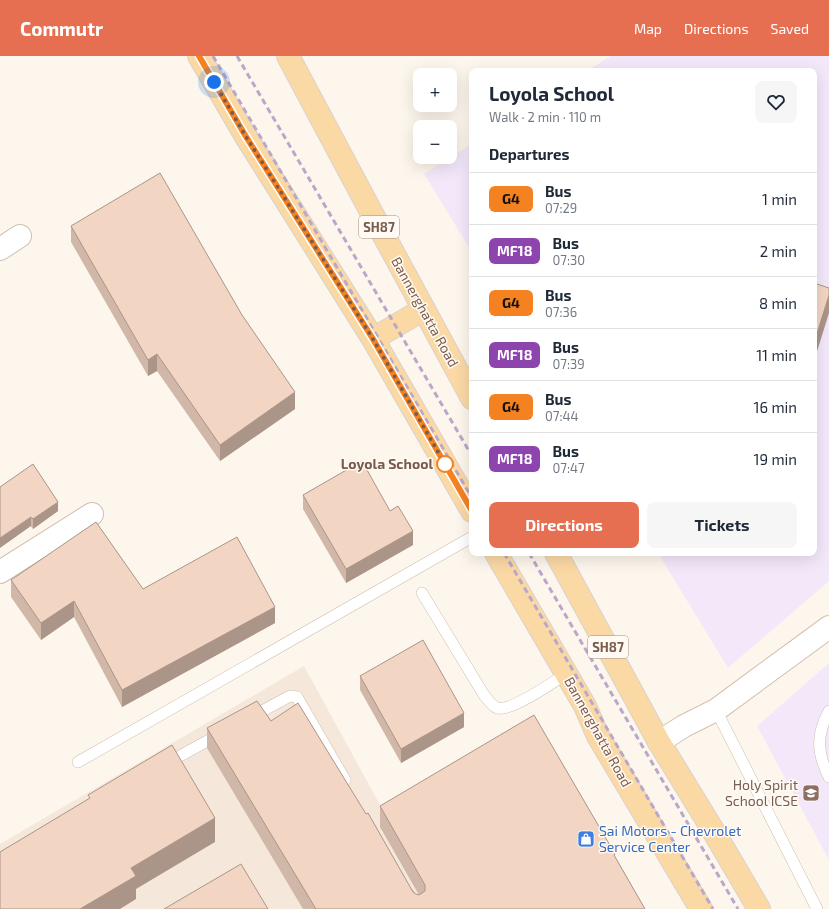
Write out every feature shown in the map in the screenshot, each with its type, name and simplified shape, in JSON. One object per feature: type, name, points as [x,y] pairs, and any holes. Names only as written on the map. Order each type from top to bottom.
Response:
[{"type":"main road","points":[[199,56],[249,141],[373,339],[469,506]]},
{"type":"main road","name":"Bannerghatta Road","points":[[288,56],[469,392]]},
{"type":"main road","points":[[0,250],[20,236]]},
{"type":"main road","points":[[373,339],[424,309]]},
{"type":"main road","points":[[0,572],[92,514]]},
{"type":"main road","name":"Bannerghatta Road","points":[[498,556],[585,706],[598,736],[701,909]]},
{"type":"main road","name":"SH87","points":[[558,556],[659,742],[759,909]]},
{"type":"main road","points":[[659,742],[684,726],[716,710],[828,628]]},
{"type":"lane","points":[[78,762],[469,539]]},
{"type":"lane","points":[[422,593],[484,695],[490,703],[498,708],[506,708],[516,704],[566,674]]},
{"type":"lane","points":[[242,722],[290,696],[297,697],[349,787]]},
{"type":"lane","points":[[716,710],[817,909]]},
{"type":"lane","points":[[829,711],[822,723],[819,740],[822,762],[829,777]]},
{"type":"lane","points":[[159,767],[228,730]]},
{"type":"shaded area","points":[[611,56],[829,56],[829,581],[728,668],[660,556],[817,556],[817,68],[592,68]]},
{"type":"shaded area","points":[[469,146],[469,247],[424,174],[440,164],[457,164],[457,153]]},
{"type":"shaded area","name":"Holy Spirit School ICSE","points":[[829,663],[829,860],[757,726]]},
{"type":"shaded area","points":[[304,666],[437,909],[0,909],[0,844]]},
{"type":"building","points":[[160,173],[242,315],[295,392],[220,445],[157,354],[148,360],[71,226]]},
{"type":"building","points":[[817,284],[829,288],[829,295],[817,333]]},
{"type":"building","points":[[362,461],[390,511],[398,506],[413,531],[346,569],[303,495]]},
{"type":"building","points":[[33,464],[58,502],[33,519],[31,517],[0,538],[0,487]]},
{"type":"building","points":[[96,522],[143,589],[237,537],[275,607],[122,690],[74,601],[41,623],[11,580]]},
{"type":"building","points":[[423,640],[464,713],[401,749],[360,676]]},
{"type":"building","points":[[257,701],[271,721],[298,703],[366,814],[368,813],[413,892],[419,895],[425,891],[425,885],[380,806],[534,715],[615,854],[614,855],[645,909],[316,909],[207,728]]},
{"type":"building","points":[[172,745],[215,818],[131,868],[136,876],[80,909],[0,909],[0,852],[90,798],[88,795]]},
{"type":"building","points":[[241,864],[268,909],[164,909]]},
{"type":"railway","points":[[213,56],[469,493]]},
{"type":"railway","points":[[237,56],[469,451]]},
{"type":"railway","points":[[506,556],[713,909]]},
{"type":"railway","points":[[531,556],[738,909]]},
{"type":"bus line","name":"G4","points":[[199,56],[245,135],[373,339],[469,506]]},
{"type":"place","name":"Loyola School","points":[[445,464]]},
{"type":"place","name":"Holy Spirit School ICSE","points":[[811,793]]},
{"type":"place","name":"Sai Motors - Chevrolet Service Center","points":[[586,839]]},
{"type":"route","points":[[214,82],[245,135],[373,339],[445,464]]}]
